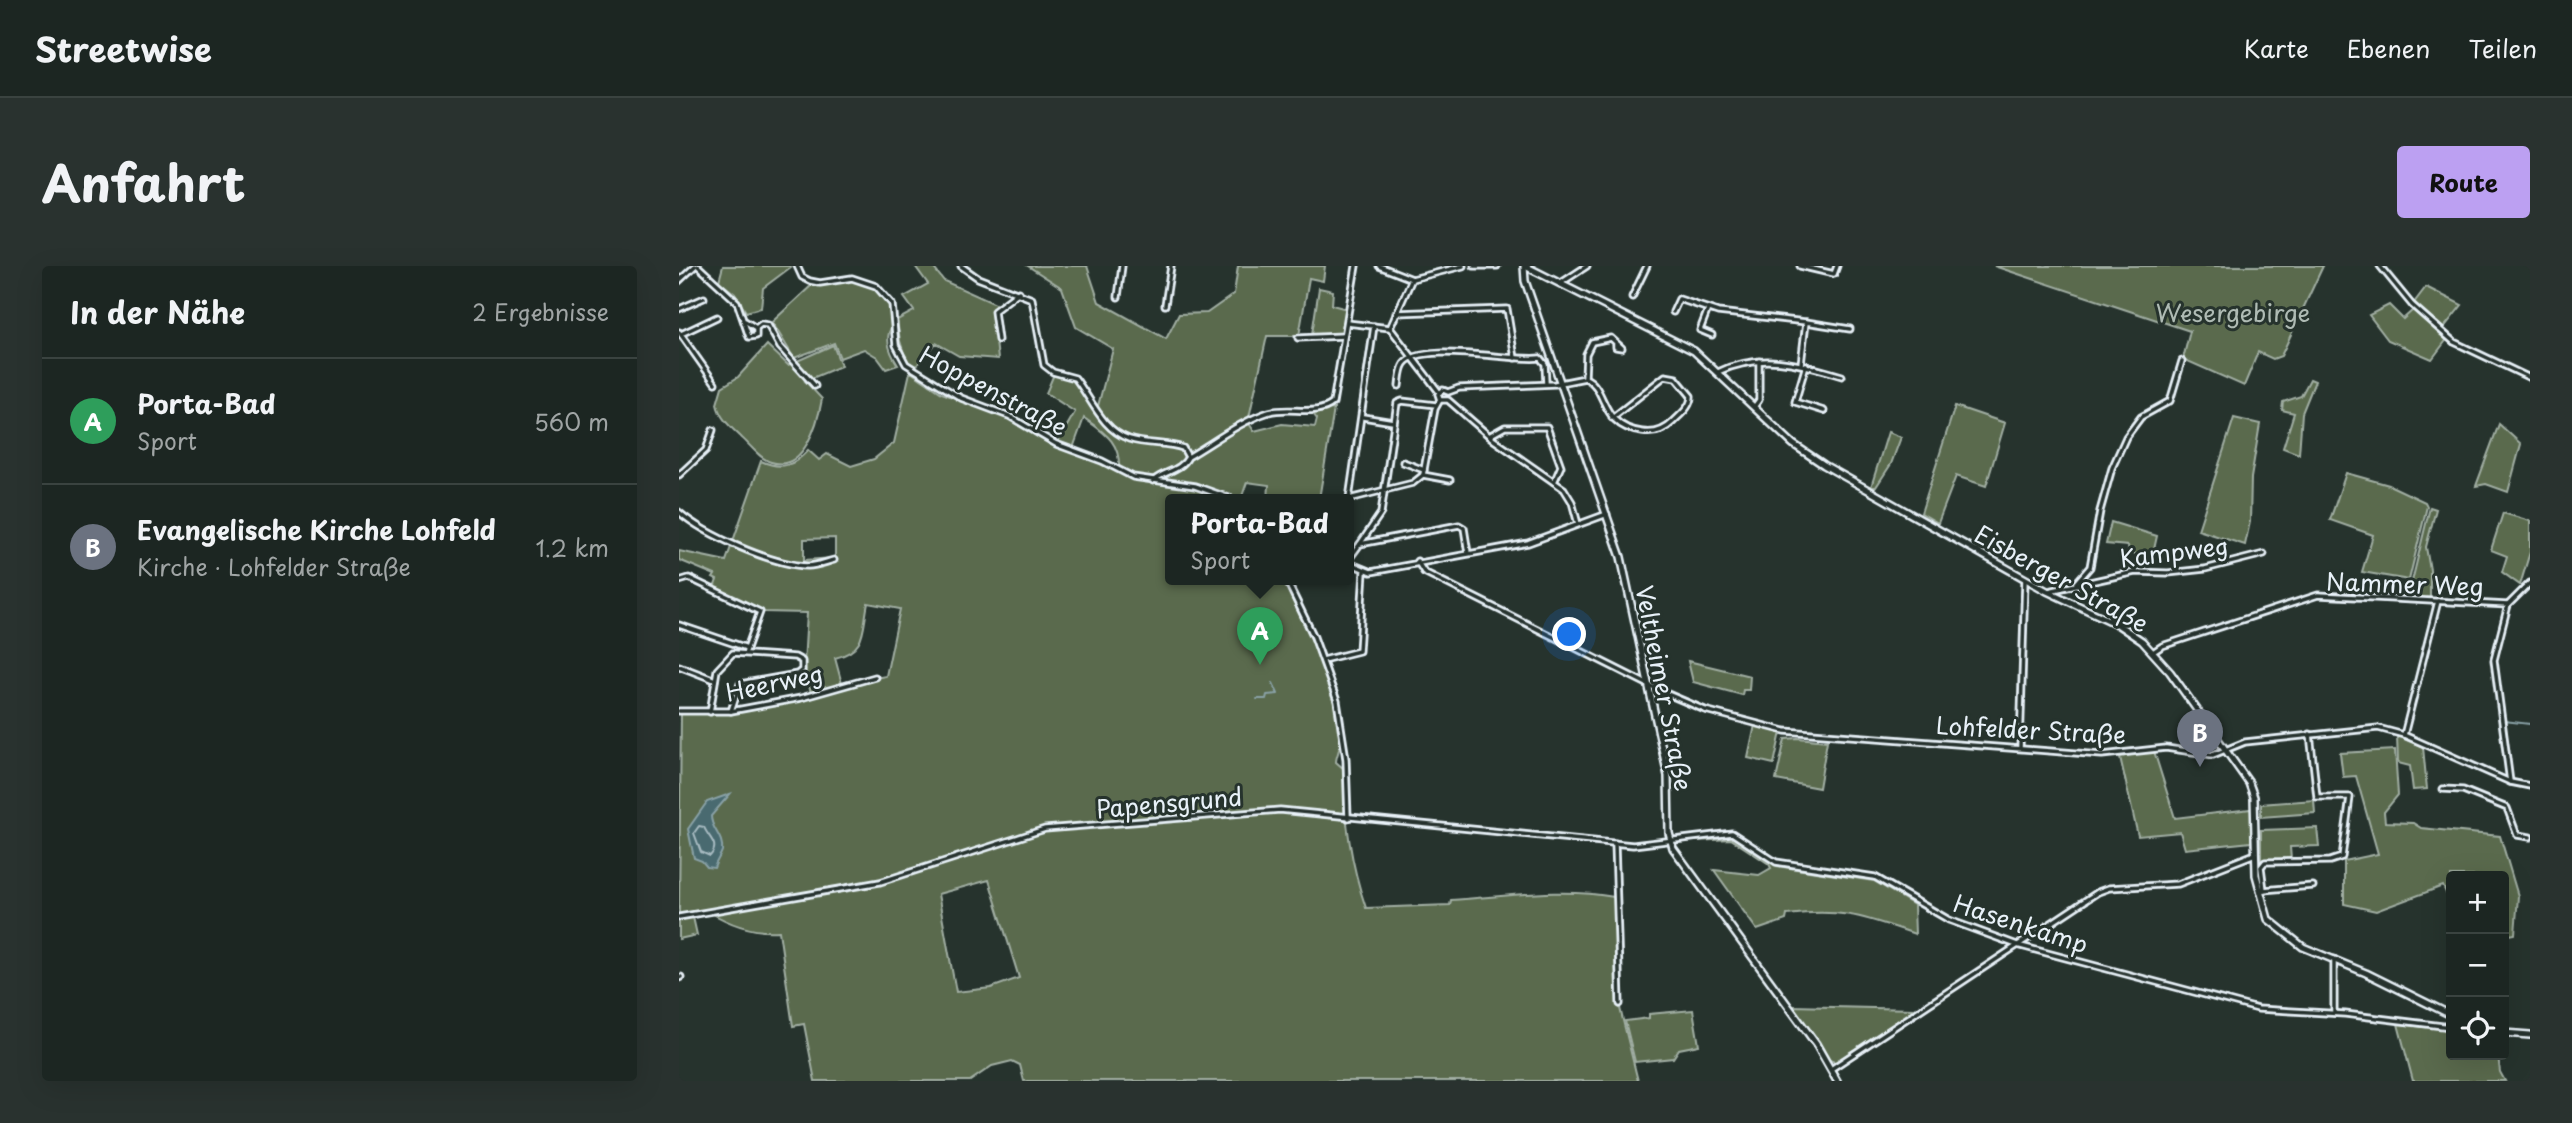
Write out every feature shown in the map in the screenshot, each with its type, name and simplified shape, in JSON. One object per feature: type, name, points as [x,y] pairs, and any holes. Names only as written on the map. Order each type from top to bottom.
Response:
[{"type":"main road","name":"Eisberger Straße","points":[[1525,266],[1678,341],[1718,372],[1793,444],[1824,465],[2047,591],[2117,624],[2153,652],[2227,748],[2249,783],[2253,797],[2255,855],[2268,919],[2279,931],[2303,947],[2446,1013]]},
{"type":"main road","name":"Veltheimer Straße","points":[[1525,266],[1525,281],[1621,557],[1650,684],[1669,785],[1671,842]]},
{"type":"main road","points":[[1671,842],[1816,1044],[1837,1081]]},
{"type":"main road","points":[[2509,1033],[2530,1035]]},
{"type":"street","points":[[679,281],[697,266],[737,302],[749,337],[756,336],[756,328]]},
{"type":"street","name":"Hoppenstraße","points":[[797,266],[802,277],[810,281],[820,283],[852,278],[866,280],[886,294],[895,313],[896,345],[910,369],[940,382],[961,398],[1009,416],[1056,444],[1102,461],[1133,478],[1195,486],[1218,494]]},
{"type":"street","points":[[961,266],[978,278],[1019,292],[1035,303],[1039,349],[1044,365],[1053,372],[1075,378],[1099,415],[1120,435],[1128,439],[1173,445],[1184,449],[1188,457]]},
{"type":"street","points":[[1118,297],[1122,266]]},
{"type":"street","points":[[1165,305],[1171,266]]},
{"type":"street","points":[[1153,481],[1161,473],[1179,468],[1188,457],[1270,412],[1311,410],[1329,407],[1333,403],[1356,266]]},
{"type":"street","points":[[1379,266],[1412,279],[1463,266]]},
{"type":"street","points":[[1474,266],[1497,266]]},
{"type":"street","points":[[1560,283],[1587,266]]},
{"type":"street","points":[[1632,297],[1647,266]]},
{"type":"street","points":[[1800,266],[1834,274],[1837,266]]},
{"type":"street","points":[[2380,266],[2412,305],[2454,342],[2530,378]]},
{"type":"street","points":[[1390,328],[1412,279]]},
{"type":"street","points":[[997,340],[993,311],[1019,292]]},
{"type":"street","points":[[679,309],[704,298]]},
{"type":"street","points":[[1673,313],[1679,299],[1708,309],[1850,329]]},
{"type":"street","points":[[1395,313],[1507,309],[1515,358]]},
{"type":"street","points":[[1708,309],[1700,331],[1712,335]]},
{"type":"street","points":[[715,383],[679,334],[717,317]]},
{"type":"street","points":[[745,321],[756,328]]},
{"type":"street","points":[[1346,322],[1390,328],[1439,392],[1440,401]]},
{"type":"street","points":[[1806,322],[1804,365],[1795,402],[1824,411]]},
{"type":"street","points":[[756,328],[764,323],[771,328],[780,347],[815,386]]},
{"type":"street","points":[[1350,494],[1374,326]]},
{"type":"street","points":[[1298,338],[1344,336]]},
{"type":"street","points":[[1585,378],[1586,354],[1592,342],[1611,338],[1616,343]]},
{"type":"street","points":[[1399,386],[1402,367],[1411,358],[1453,354],[1543,360],[1546,384]]},
{"type":"street","points":[[1718,372],[1743,361],[1759,361],[1804,365],[1842,376]]},
{"type":"street","points":[[1754,407],[1759,400],[1759,361]]},
{"type":"street","points":[[2076,583],[2090,567],[2100,511],[2112,468],[2126,437],[2141,417],[2170,401],[2182,361]]},
{"type":"street","points":[[1439,392],[1459,388],[1560,383],[1585,378],[1592,382],[1612,418],[1629,429],[1654,432],[1668,427],[1688,407],[1692,396],[1677,378],[1665,376],[1612,418]]},
{"type":"street","points":[[1448,392],[1448,400]]},
{"type":"street","points":[[1354,498],[1413,483],[1424,472],[1436,405],[1440,401],[1448,400],[1489,436],[1569,495],[1578,524]]},
{"type":"street","points":[[1354,553],[1381,513],[1399,401],[1436,405]]},
{"type":"street","points":[[1363,417],[1394,422]]},
{"type":"street","points":[[1489,436],[1505,427],[1547,427],[1561,466],[1554,482]]},
{"type":"street","points":[[679,475],[706,450],[713,430]]},
{"type":"street","points":[[1403,462],[1450,480]]},
{"type":"street","points":[[679,512],[727,542],[779,559],[809,566],[834,560]]},
{"type":"street","points":[[1354,564],[1364,571],[1381,570],[1417,561],[1528,543],[1607,514]]},
{"type":"street","points":[[1360,544],[1459,525],[1464,528],[1468,553]]},
{"type":"street","name":"Kampweg","points":[[2047,591],[2135,572],[2168,573],[2205,569],[2264,554]]},
{"type":"street","name":"Lohfelder Straße","points":[[1417,561],[1424,572],[1705,710],[1784,731],[2119,755],[2166,748],[2213,755],[2245,742],[2378,728],[2404,735],[2510,782],[2530,786]]},
{"type":"street","points":[[1323,660],[1359,651],[1364,571]]},
{"type":"street","points":[[679,581],[689,578],[760,612],[746,650]]},
{"type":"street","points":[[2020,748],[2025,579]]},
{"type":"street","name":"Nammer Weg","points":[[2153,652],[2162,646],[2318,595],[2508,605],[2530,583]]},
{"type":"street","points":[[1289,585],[1323,660],[1340,716],[1348,818]]},
{"type":"street","points":[[2404,735],[2438,601]]},
{"type":"street","points":[[2508,605],[2494,660],[2510,782]]},
{"type":"street","points":[[679,625],[746,650],[801,660],[803,667],[797,674],[743,682],[735,691],[731,711]]},
{"type":"street","points":[[733,653],[735,645]]},
{"type":"street","points":[[711,712],[715,680],[721,662],[733,653],[746,650]]},
{"type":"street","points":[[679,666],[715,680]]},
{"type":"street","name":"Heerweg","points":[[679,711],[731,711],[801,698],[875,677]]},
{"type":"street","points":[[2310,734],[2316,797],[2350,797],[2342,857],[2330,861],[2265,862],[2261,867],[2261,891],[2313,886]]},
{"type":"street","points":[[2443,789],[2463,790],[2507,808],[2517,835],[2530,838]]},
{"type":"street","name":"Papensgrund","points":[[679,917],[880,882],[1045,829],[1280,810],[1615,843],[1671,842]]},
{"type":"street","name":"Hasenkamp","points":[[1671,842],[1735,834],[1776,862],[1875,877],[1949,920],[2017,945],[2257,1009],[2334,1013],[2446,1026]]},
{"type":"street","points":[[1615,843],[1620,1004]]},
{"type":"street","points":[[1831,1069],[2017,945],[2109,888],[2178,884],[2255,855]]},
{"type":"street","points":[[2334,959],[2334,1013]]},
{"type":"green space","points":[[723,266],[791,267],[763,288],[761,308],[746,312],[735,294],[719,281]]},
{"type":"green space","points":[[915,266],[932,266],[944,281],[1000,306],[994,323],[998,359],[959,356],[936,343],[911,372],[942,393],[1009,418],[1056,445],[1075,412],[1046,393],[1054,374],[1073,378],[1098,406],[1113,349],[1076,327],[1062,288],[1028,266],[1087,266],[1099,302],[1166,339],[1179,314],[1207,313],[1234,294],[1238,266],[1325,266],[1323,281],[1309,278],[1299,336],[1267,336],[1248,422],[1254,431],[1282,424],[1315,427],[1317,419],[1310,410],[1334,409],[1320,494],[1268,494],[1269,485],[1247,482],[1243,494],[1165,494],[1165,585],[1286,585],[1319,658],[1333,698],[1340,744],[1336,762],[1344,769],[1349,839],[1366,908],[1450,905],[1451,900],[1533,894],[1574,893],[1614,897],[1619,1004],[1638,1081],[1024,1081],[1020,1065],[1012,1061],[992,1066],[970,1081],[815,1081],[804,1024],[793,1026],[779,931],[742,927],[708,911],[679,915],[681,712],[718,712],[811,694],[804,664],[807,613],[763,612],[714,588],[717,580],[713,578],[715,575],[679,560],[679,551],[726,561],[761,461],[787,465],[798,460],[808,450],[819,460],[827,454],[851,466],[874,459],[894,443],[910,372],[900,341],[897,320],[914,311],[904,297],[928,284]],"holes":[[[1084,418],[1105,434],[1114,445],[1119,471],[1072,451]],[[835,538],[835,558],[804,560],[804,539]],[[868,603],[900,609],[886,676],[842,684],[835,658],[853,650],[858,644]],[[989,880],[1019,978],[991,988],[956,992],[938,894]]]},
{"type":"green space","name":"Wesergebirge","points":[[1994,266],[2323,266],[2281,356],[2273,359],[2258,352],[2244,386],[2183,359],[2190,331]]},
{"type":"green space","points":[[852,279],[882,294],[890,306],[894,324],[888,339],[898,365],[886,369],[877,357],[864,349],[840,358],[834,343],[794,358],[772,322],[813,284]]},
{"type":"green space","points":[[2426,287],[2462,305],[2442,330],[2413,304]]},
{"type":"green space","points":[[1319,288],[1333,291],[1332,305],[1347,309],[1341,334],[1312,334]]},
{"type":"green space","points":[[2389,305],[2403,319],[2414,309],[2448,338],[2432,359],[2388,340],[2369,315]]},
{"type":"green space","points":[[767,345],[788,365],[833,345],[841,366],[805,381],[822,399],[817,420],[801,453],[783,463],[771,462],[759,455],[727,423],[717,404],[722,387],[738,377]]},
{"type":"green space","points":[[2310,379],[2315,381],[2302,413],[2299,454],[2283,448],[2294,413],[2282,410],[2283,402],[2301,396]]},
{"type":"green space","points":[[1955,406],[2005,423],[1986,486],[1956,476],[1938,523],[1921,513]]},
{"type":"green space","points":[[2234,418],[2260,424],[2251,478],[2250,522],[2245,545],[2198,530]]},
{"type":"green space","points":[[2499,424],[2521,444],[2508,492],[2486,484],[2476,486]]},
{"type":"green space","points":[[1888,432],[1901,437],[1891,464],[1876,487],[1871,487]]},
{"type":"green space","points":[[2346,473],[2389,485],[2425,502],[2427,506],[2409,580],[2362,572],[2373,535],[2330,520]]},
{"type":"green space","points":[[2430,507],[2436,509],[2426,547],[2430,570],[2430,598],[2408,598]]},
{"type":"green space","points":[[2503,513],[2530,521],[2530,552],[2520,585],[2502,572],[2507,556],[2491,550]]},
{"type":"green space","points":[[2111,522],[2157,536],[2153,554],[2129,554],[2128,546],[2106,544]]},
{"type":"green space","points":[[1688,661],[1750,676],[1749,690],[1743,690],[1742,695],[1693,682]]},
{"type":"green space","points":[[1755,725],[1781,732],[1774,764],[1748,758]]},
{"type":"green space","points":[[2397,736],[2423,747],[2427,789],[2413,790],[2410,766],[2398,763]]},
{"type":"green space","points":[[1785,739],[1827,741],[1819,788],[1776,780]]},
{"type":"green space","points":[[2395,750],[2398,795],[2384,812],[2385,822],[2413,823],[2421,828],[2500,836],[2518,896],[2515,934],[2509,935],[2509,871],[2446,871],[2446,893],[2443,886],[2376,911],[2344,904],[2344,861],[2378,854],[2356,776],[2343,777],[2340,753]]},
{"type":"green space","points":[[2154,751],[2175,818],[2251,809],[2251,842],[2185,849],[2180,832],[2138,836],[2120,757]]},
{"type":"green space","points":[[2314,800],[2315,813],[2261,817],[2261,804]]},
{"type":"green space","points":[[2317,828],[2319,846],[2290,847],[2291,860],[2261,861],[2261,830]]},
{"type":"green space","points":[[1732,835],[1777,866],[1874,881],[1914,905],[1915,934],[1839,913],[1787,915],[1786,920],[1757,930],[1714,870],[1759,875],[1771,868],[1769,864],[1731,839],[1677,842]]},
{"type":"green space","points":[[693,917],[697,935],[679,939],[679,919]]},
{"type":"green space","points":[[1792,1006],[1913,1011],[1835,1062],[1829,1060]]},
{"type":"green space","points":[[1693,1010],[1699,1045],[1679,1049],[1673,1058],[1635,1062],[1625,1021],[1649,1018],[1649,1014]]},
{"type":"green space","points":[[2398,1024],[2446,1029],[2446,1060],[2499,1060],[2500,1072],[2505,1081],[2413,1081]]},
{"type":"water","points":[[730,794],[711,816],[722,851],[714,868],[707,867],[694,858],[688,829],[707,802]]},
{"type":"waterway","points":[[1266,699],[1267,695],[1278,694],[1273,683]]},
{"type":"waterway","points":[[1257,699],[1265,699]]},
{"type":"waterway","points":[[2504,721],[2530,724]]},
{"type":"place","name":"Porta-Bad","points":[[1260,665]]},
{"type":"place","name":"Evangelische Kirche Lohfeld","points":[[2200,767]]}]
